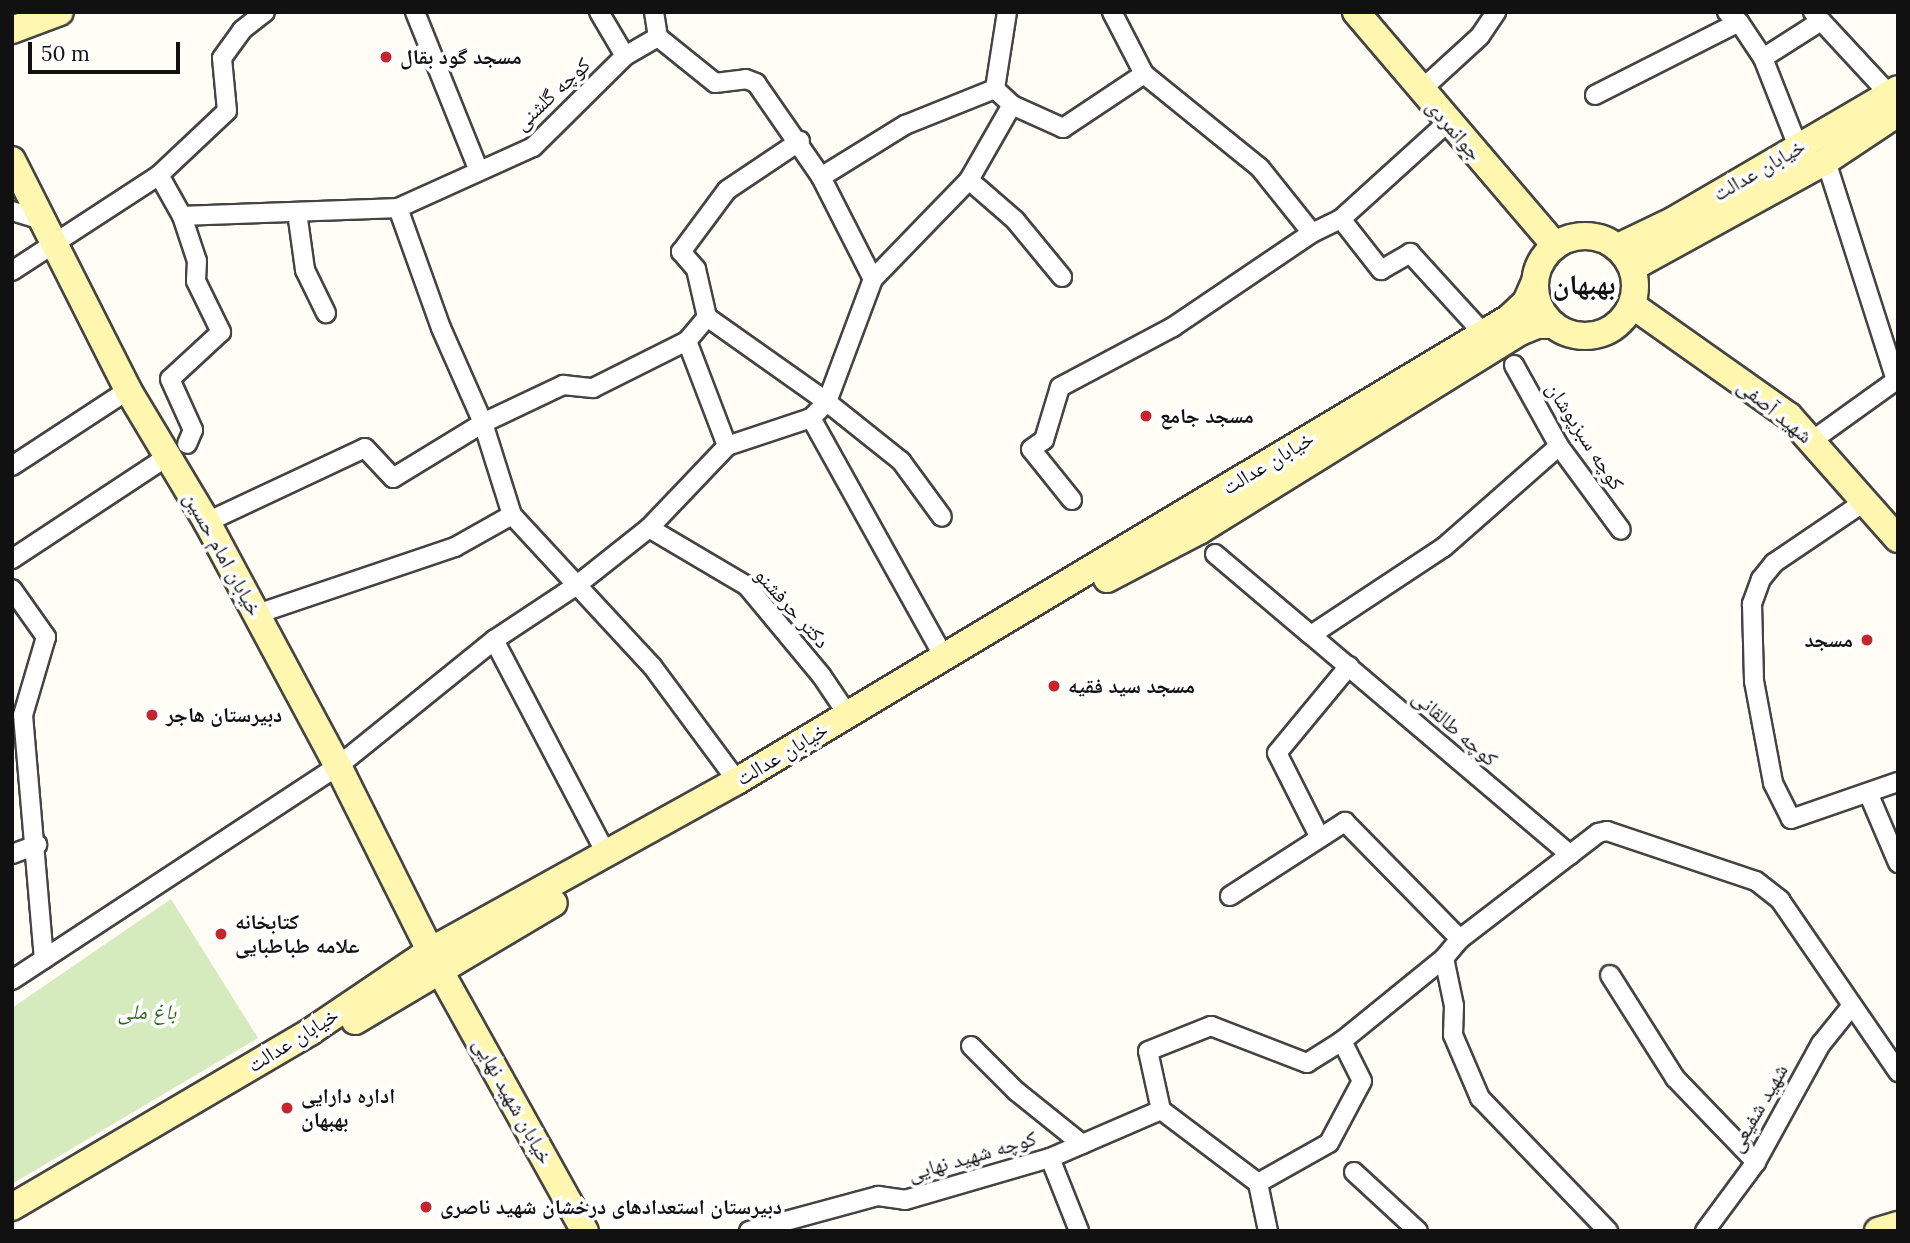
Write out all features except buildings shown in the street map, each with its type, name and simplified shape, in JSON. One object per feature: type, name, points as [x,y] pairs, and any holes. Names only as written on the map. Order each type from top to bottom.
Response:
[{"type":"main road","points":[[12,30],[60,12]]},
{"type":"main road","name":"جوانمردی","points":[[1356,12],[1420,91],[1555,245]]},
{"type":"main road","name":"خیابان عدالت","points":[[1625,257],[1674,220],[1798,147],[1895,99]]},
{"type":"main road","name":"خیابان عدالت","points":[[1625,257],[1826,161],[1895,99]]},
{"type":"main road","name":"خیابان امام حسین","points":[[12,159],[128,390],[177,450],[207,522],[338,766],[435,961]]},
{"type":"main road","points":[[1587,235],[1625,257],[1632,306],[1624,319],[1597,335],[1566,333],[1553,325],[1542,313],[1535,282],[1538,268],[1555,245],[1587,235]]},
{"type":"main road","name":"خیابان عدالت","points":[[12,1222],[607,855],[848,715],[1483,333],[1526,302],[1535,282]]},
{"type":"main road","name":"شهید آصفی","points":[[1632,306],[1788,416],[1813,440],[1898,539]]},
{"type":"main road","name":"خیابان عدالت","points":[[12,1207],[310,1032],[1084,590],[1199,531],[1520,332],[1537,324],[1553,325]]},
{"type":"main road","name":"خیابان شهید نهایی","points":[[435,961],[585,1231]]},
{"type":"main road","points":[[1878,1231],[1898,1225]]},
{"type":"street","points":[[12,271],[48,231],[159,174],[227,111],[222,58],[242,30],[265,12]]},
{"type":"street","points":[[415,12],[479,171]]},
{"type":"street","points":[[599,12],[625,56]]},
{"type":"street","points":[[654,12],[658,37],[715,83],[746,79],[756,83],[800,141],[873,279]]},
{"type":"street","points":[[995,89],[1007,12]]},
{"type":"street","points":[[1112,12],[1144,74],[1261,168],[1312,233]]},
{"type":"street","points":[[1420,91],[1480,36],[1496,12]]},
{"type":"street","points":[[1595,95],[1733,17],[1763,58],[1798,147]]},
{"type":"street","points":[[1763,58],[1817,17],[1895,99]]},
{"type":"street","name":"کوچه گلشنی","points":[[182,216],[398,208],[533,147],[625,56],[658,37]]},
{"type":"street","points":[[995,89],[1012,105],[1063,128],[1144,74]]},
{"type":"street","points":[[821,177],[905,125],[995,89]]},
{"type":"street","points":[[12,980],[338,766],[494,640],[577,585],[649,528],[727,446],[811,418],[827,402],[873,279],[969,180],[1012,105]]},
{"type":"street","points":[[1072,500],[1031,449],[1044,440],[1060,387],[1173,327],[1312,233],[1341,219],[1448,122]]},
{"type":"street","points":[[800,141],[727,190],[681,252],[696,269],[707,317],[827,402],[901,461],[942,517]]},
{"type":"street","points":[[1813,440],[1897,380],[1826,161]]},
{"type":"street","points":[[12,559],[177,450],[193,430],[170,379],[221,332],[196,281],[197,261],[182,216],[159,174]]},
{"type":"street","points":[[969,180],[1015,220],[1062,277]]},
{"type":"street","points":[[398,208],[440,328],[483,423],[512,515],[652,666],[737,781]]},
{"type":"street","points":[[297,212],[305,270],[326,313]]},
{"type":"street","points":[[13,213],[48,231]]},
{"type":"street","points":[[1341,219],[1381,270],[1410,253],[1483,333]]},
{"type":"street","points":[[207,522],[365,448],[393,478],[483,423],[563,385],[593,388],[687,341],[707,317]]},
{"type":"street","points":[[687,341],[727,446]]},
{"type":"street","name":"کوچه سبزپوشان","points":[[1514,365],[1559,446],[1621,530]]},
{"type":"street","points":[[12,466],[128,390]]},
{"type":"street","points":[[811,418],[944,657]]},
{"type":"street","points":[[1311,635],[1444,547],[1559,446]]},
{"type":"street","points":[[1864,502],[1774,563],[1760,579],[1752,616],[1754,681],[1773,783],[1786,813],[1799,819],[1898,782]]},
{"type":"street","points":[[257,614],[455,547],[512,515]]},
{"type":"street","name":"دکتر حرفشنو","points":[[649,528],[747,586],[848,715]]},
{"type":"street","name":"کوچه طالقانی","points":[[1214,554],[1570,855]]},
{"type":"street","points":[[12,589],[46,637],[18,715],[37,845],[44,959]]},
{"type":"street","points":[[494,640],[559,756],[607,855]]},
{"type":"street","points":[[1319,836],[1277,753],[1349,666]]},
{"type":"street","points":[[1869,795],[1898,863]]},
{"type":"street","points":[[1230,895],[1336,824],[1353,826],[1460,939]]},
{"type":"street","points":[[1268,1231],[1258,1183],[1161,1110],[1148,1051],[1211,1026],[1307,1063],[1342,1041],[1444,958],[1460,939],[1570,855],[1607,831],[1756,881],[1780,900],[1850,1008],[1898,1072]]},
{"type":"street","points":[[12,854],[37,845]]},
{"type":"street","points":[[1444,958],[1454,1006],[1454,1035],[1480,1098],[1608,1231]]},
{"type":"street","points":[[1610,975],[1675,1078],[1756,1162]]},
{"type":"street","name":"شهید شفیعی","points":[[1705,1231],[1756,1162],[1821,1044],[1850,1008]]},
{"type":"street","points":[[1258,1183],[1329,1143],[1362,1081],[1342,1041]]},
{"type":"street","points":[[971,1046],[1016,1090],[1082,1143]]},
{"type":"street","name":"کوچه شهید نهایی","points":[[749,1231],[878,1196],[905,1200],[1050,1158],[1161,1110]]},
{"type":"street","points":[[1050,1158],[1079,1231]]},
{"type":"street","points":[[1354,1172],[1418,1231]]},
{"type":"green space","name":"باغ ملی","points":[[171,899],[258,1038],[12,1184],[12,1008]]},
{"type":"place","name":"مسجد گود بقال","points":[[386,57]]},
{"type":"place","name":"مسجد جامع","points":[[1146,416]]},
{"type":"place","name":"مسجد","points":[[1867,640]]},
{"type":"place","name":"مسجد سید فقیه","points":[[1054,686]]},
{"type":"place","name":"دبیرستان هاجر","points":[[152,715]]},
{"type":"place","name":"کتابخانه علامه طباطبایی","points":[[221,934]]},
{"type":"place","name":"اداره دارایی بهبهان","points":[[287,1108]]},
{"type":"place","name":"دبیرستان استعدادهای درخشان شهید ناصری","points":[[426,1207]]},
{"type":"district","name":"بهبهان","points":[[1584,284]]}]
